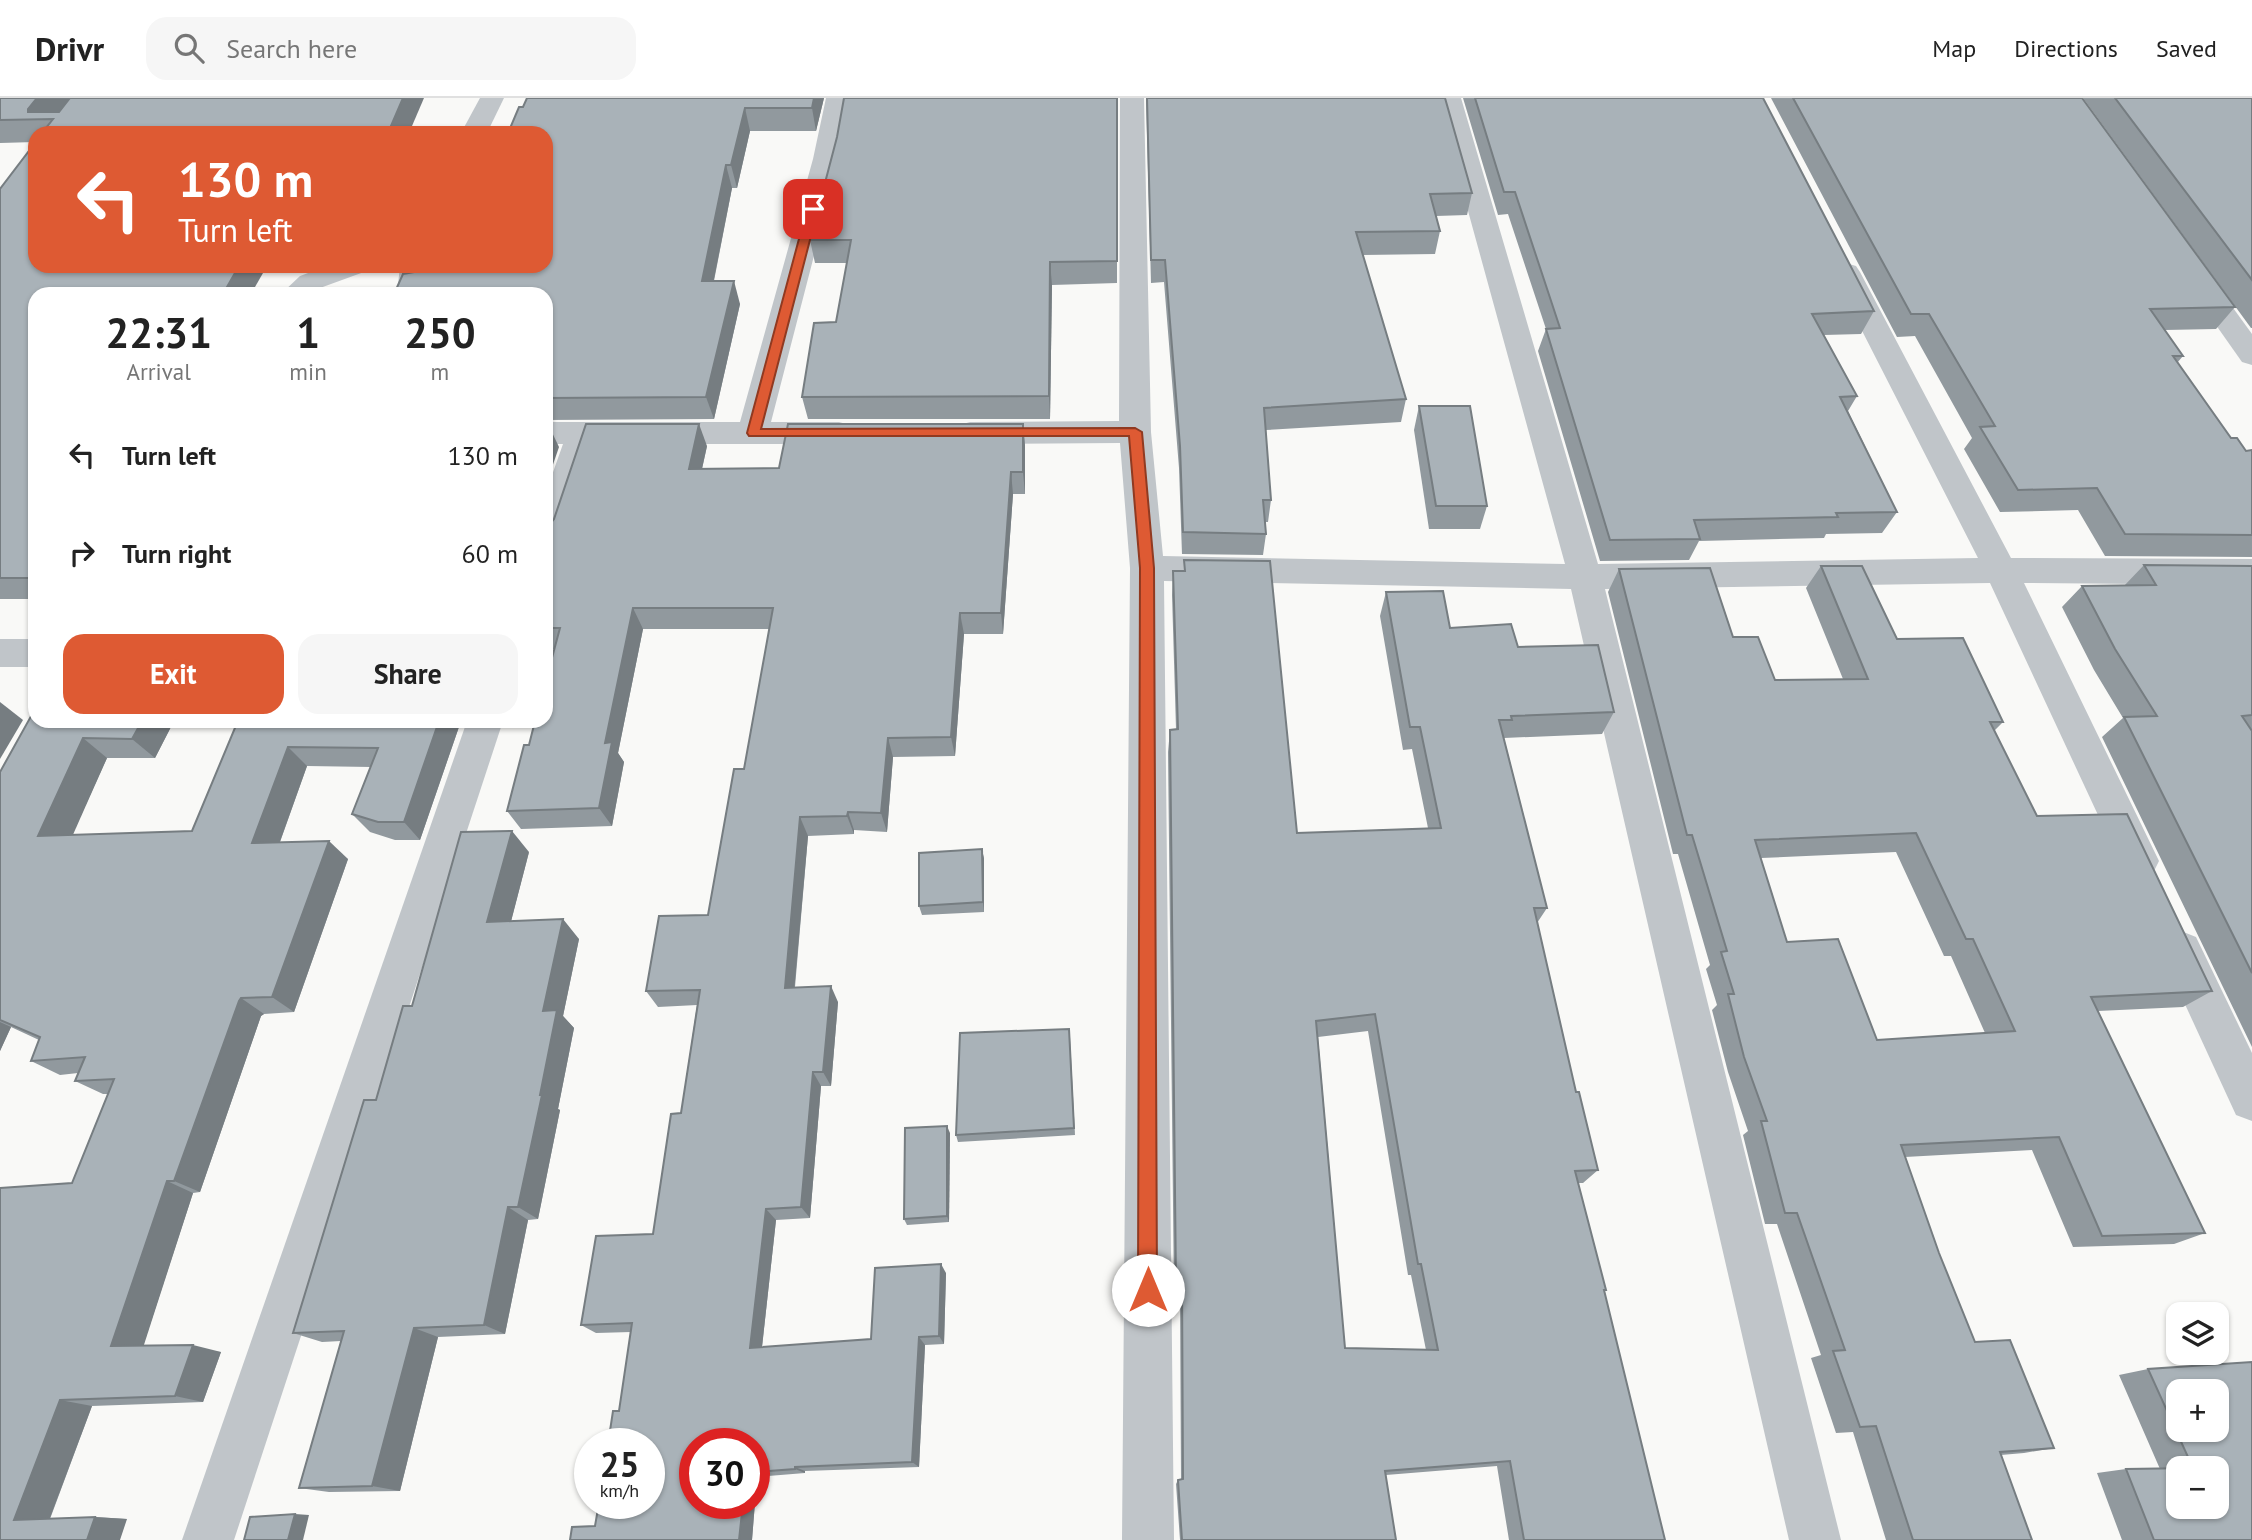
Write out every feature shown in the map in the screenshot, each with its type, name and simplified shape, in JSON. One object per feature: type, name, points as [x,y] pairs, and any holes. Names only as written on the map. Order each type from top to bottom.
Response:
[{"type":"street","points":[[478,126],[492,98]]},
{"type":"street","points":[[753,433],[826,159],[838,98]]},
{"type":"street","points":[[1132,98],[1135,432],[1147,568],[1148,1540]]},
{"type":"street","points":[[1449,98],[1585,577],[1815,1540]]},
{"type":"street","points":[[1831,243],[2001,570],[2151,886]]},
{"type":"street","points":[[2180,254],[2252,355]]},
{"type":"street","points":[[304,287],[335,273]]},
{"type":"street","points":[[944,433],[1135,432]]},
{"type":"street","points":[[553,433],[863,433]]},
{"type":"street","points":[[553,519],[582,434]]},
{"type":"street","points":[[1147,568],[1585,577],[2001,570],[2252,572]]},
{"type":"street","points":[[0,653],[28,653]]},
{"type":"street","points":[[208,1540],[483,728]]},
{"type":"street","points":[[2168,923],[2252,1100]]},
{"type":"building","points":[[0,98],[37,98],[28,112],[59,112],[70,98],[403,98],[391,126],[48,126],[53,119],[0,120]]},
{"type":"building","points":[[527,98],[814,98],[812,108],[745,108],[731,165],[726,165],[702,281],[734,281],[706,397],[553,398],[553,287],[397,287],[403,274],[409,273],[553,273],[553,126],[511,126],[519,107],[523,107]]},
{"type":"building","points":[[844,98],[1117,98],[1117,261],[1050,262],[1049,396],[802,397],[814,323],[836,322],[851,240],[810,240],[837,137]]},
{"type":"building","points":[[1147,98],[1445,98],[1472,193],[1430,194],[1440,231],[1356,232],[1406,399],[1264,408],[1271,500],[1263,500],[1266,534],[1183,532],[1180,446],[1165,260],[1151,260]]},
{"type":"building","points":[[1475,98],[1763,98],[1874,311],[1812,314],[1857,396],[1840,397],[1897,512],[1836,513],[1838,517],[1694,520],[1700,539],[1610,540],[1546,329],[1560,328],[1515,192],[1504,192]]},
{"type":"building","points":[[1793,98],[2082,98],[2235,307],[2150,309],[2183,356],[2173,356],[2231,438],[2237,438],[2246,451],[2252,450],[2252,535],[2125,534],[2097,488],[2018,490],[1980,427],[1995,426],[1929,314],[1911,314]]},
{"type":"building","points":[[2115,98],[2252,98],[2252,280]]},
{"type":"building","points":[[28,152],[28,273],[235,273],[227,287],[28,287],[28,578],[0,578],[0,189]]},
{"type":"building","points":[[1419,406],[1470,406],[1487,506],[1436,506]]},
{"type":"building","points":[[586,424],[699,424],[689,469],[779,468],[788,424],[1023,424],[1023,472],[1011,472],[1001,613],[960,613],[951,737],[888,738],[881,813],[848,812],[847,816],[800,817],[785,988],[831,986],[823,1072],[813,1072],[801,1207],[766,1209],[750,1348],[871,1339],[875,1268],[941,1264],[939,1336],[919,1337],[912,1462],[795,1467],[770,1471],[770,1428],[679,1428],[679,1519],[741,1519],[739,1540],[570,1540],[572,1527],[595,1526],[596,1519],[665,1519],[665,1428],[610,1428],[613,1411],[619,1411],[632,1323],[581,1325],[596,1236],[653,1234],[671,1114],[681,1113],[700,990],[646,991],[659,916],[708,915],[734,769],[744,769],[773,608],[633,608],[605,743],[612,742],[599,808],[507,811],[524,745],[529,745],[533,728],[553,728],[553,654],[560,628],[553,628],[553,520]]},
{"type":"building","points":[[1184,560],[1270,561],[1297,833],[1441,828],[1420,727],[1410,727],[1386,592],[1443,591],[1450,628],[1511,624],[1518,647],[1598,645],[1614,712],[1511,716],[1512,720],[1499,720],[1547,908],[1534,908],[1576,1092],[1579,1092],[1598,1170],[1575,1171],[1665,1540],[1524,1540],[1510,1461],[1385,1471],[1396,1540],[1182,1540],[1178,1480],[1183,1479],[1182,1282],[1176,1283],[1170,730],[1178,729],[1173,571],[1185,571]],"holes":[[[1375,1014],[1418,1264],[1421,1264],[1438,1350],[1345,1348],[1316,1021]]]},
{"type":"building","points":[[2144,565],[2252,566],[2252,715],[2242,716],[2252,731],[2252,973],[2124,717],[2157,716],[2115,649],[2082,586],[2156,585]]},
{"type":"building","points":[[1821,566],[1862,566],[1897,639],[1963,638],[2003,722],[1990,722],[2037,816],[2127,814],[2212,991],[2091,997],[2205,1233],[2102,1236],[2059,1137],[1901,1145],[1939,1253],[1975,1342],[2010,1340],[2054,1448],[2000,1452],[2032,1540],[1913,1540],[1876,1426],[1860,1427],[1833,1351],[1845,1350],[1797,1213],[1785,1213],[1761,1121],[1767,1121],[1744,1057],[1728,994],[1734,994],[1721,952],[1727,951],[1692,835],[1687,835],[1619,569],[1710,568],[1733,637],[1758,637],[1775,680],[1868,679]],"holes":[[[1916,833],[1966,939],[1973,939],[2015,1031],[1877,1040],[1838,939],[1787,942],[1755,840]]]},
{"type":"building","points":[[28,722],[28,728],[138,728],[132,739],[83,738],[38,836],[192,831],[235,728],[437,728],[404,822],[378,822],[352,814],[378,748],[288,747],[252,843],[329,841],[272,997],[241,998],[239,1001],[174,1181],[167,1181],[111,1346],[193,1345],[175,1396],[60,1400],[14,1520],[95,1517],[87,1540],[0,1540],[0,1188],[72,1183],[114,1079],[75,1081],[85,1057],[31,1061],[40,1037],[0,1020],[0,772]]},
{"type":"building","points":[[512,831],[487,922],[563,919],[543,1011],[557,1010],[542,1095],[518,1207],[508,1207],[484,1325],[414,1328],[372,1486],[299,1488],[344,1331],[293,1333],[364,1100],[376,1100],[403,1006],[412,1006],[461,832]]},
{"type":"building","points":[[982,849],[983,902],[919,906],[919,853]]},
{"type":"building","points":[[1069,1029],[1074,1128],[956,1135],[960,1033]]},
{"type":"building","points":[[947,1126],[947,1216],[904,1219],[905,1128]]},
{"type":"building","points":[[2252,1362],[2252,1540],[2154,1540],[2126,1469],[2166,1468],[2166,1519],[2229,1519],[2229,1456],[2188,1456],[2181,1442],[2229,1442],[2229,1379],[2166,1379],[2166,1409],[2148,1369]]},
{"type":"building","points":[[295,1514],[288,1540],[244,1540],[250,1517]]},
{"type":"route","points":[[813,209],[753,433],[1135,432],[1147,568],[1148,1290]]}]
